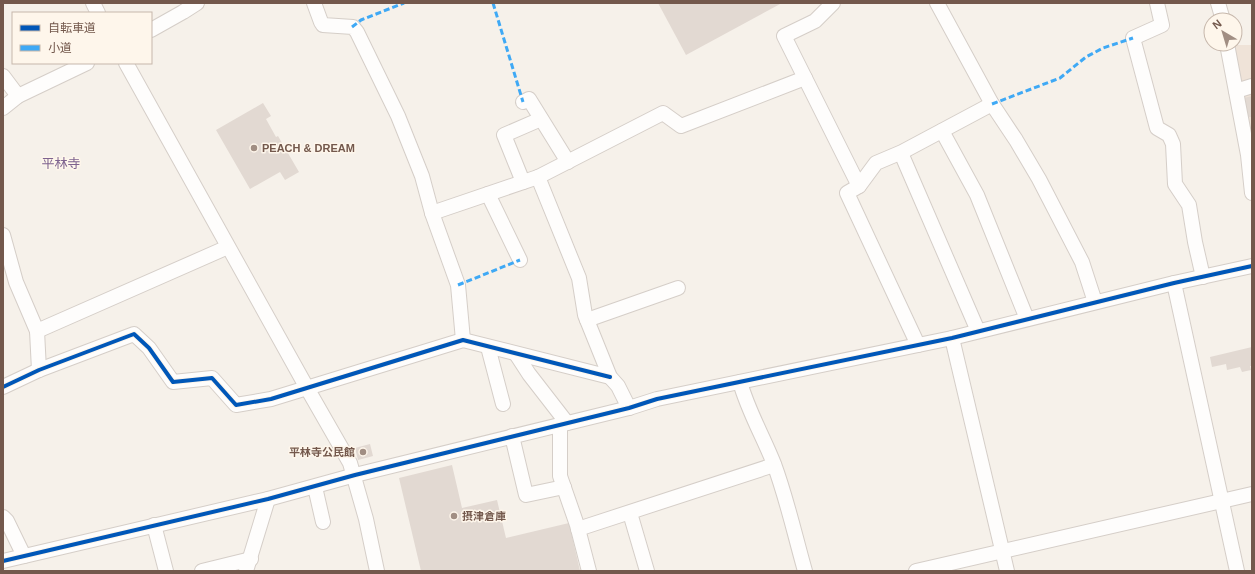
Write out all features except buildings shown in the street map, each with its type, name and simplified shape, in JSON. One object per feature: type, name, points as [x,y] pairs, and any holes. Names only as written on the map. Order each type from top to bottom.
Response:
[{"type":"street","points":[[93,3],[98,12]]},
{"type":"street","points":[[152,29],[197,3]]},
{"type":"street","points":[[314,3],[323,25],[353,27],[357,32],[398,116],[422,176],[432,213],[458,285],[463,340]]},
{"type":"street","points":[[833,3],[815,21],[784,36],[859,186]]},
{"type":"street","points":[[937,3],[992,104],[1016,140],[1038,179],[1082,262],[1095,302]]},
{"type":"street","points":[[1158,3],[1162,25],[1133,38],[1157,128],[1169,135],[1173,144],[1175,184],[1188,205],[1203,277]]},
{"type":"street","points":[[1229,52],[1250,154],[1252,192]]},
{"type":"street","points":[[3,108],[18,96],[85,64]]},
{"type":"street","points":[[127,64],[350,463],[355,475],[377,571]]},
{"type":"street","points":[[3,76],[18,96]]},
{"type":"street","points":[[432,213],[538,178],[663,113],[681,126],[805,78]]},
{"type":"street","points":[[1236,91],[1252,86]]},
{"type":"street","points":[[523,102],[529,99],[568,162]]},
{"type":"street","points":[[918,345],[847,193],[859,186],[876,163],[901,153],[992,104]]},
{"type":"street","points":[[523,182],[504,135],[541,119]]},
{"type":"street","points":[[942,131],[977,195],[1027,319]]},
{"type":"street","points":[[901,153],[978,331]]},
{"type":"street","points":[[538,178],[579,278],[585,315],[610,378],[618,386],[629,408]]},
{"type":"street","points":[[488,194],[520,260]]},
{"type":"street","points":[[3,235],[16,282],[37,330],[39,370]]},
{"type":"street","points":[[37,330],[228,247]]},
{"type":"street","points":[[7,564],[24,556],[268,499],[355,475],[629,408],[657,399],[952,338],[1174,283],[1252,266]]},
{"type":"street","points":[[1174,283],[1237,571]]},
{"type":"street","points":[[587,320],[678,288]]},
{"type":"street","points":[[3,387],[39,370],[134,334],[149,348],[173,382],[212,378],[236,405],[270,399],[463,340],[610,378]]},
{"type":"street","points":[[952,338],[1007,571]]},
{"type":"street","points":[[488,347],[503,404]]},
{"type":"street","points":[[516,354],[564,423],[560,476],[578,529],[589,571]]},
{"type":"street","points":[[740,382],[746,402],[774,465],[786,502],[804,571]]},
{"type":"street","points":[[512,436],[526,495],[564,487]]},
{"type":"street","points":[[578,529],[774,465]]},
{"type":"street","points":[[315,486],[323,522]]},
{"type":"street","points":[[916,571],[1252,494]]},
{"type":"street","points":[[202,571],[248,565],[268,499]]},
{"type":"street","points":[[630,513],[647,571]]},
{"type":"street","points":[[3,517],[7,521],[24,556]]},
{"type":"street","points":[[154,525],[166,571]]},
{"type":"shaded area","points":[[1243,45],[1252,45],[1252,161],[1235,52],[1243,52]]},
{"type":"marked path","points":[[352,27],[361,20],[404,3]]},
{"type":"marked path","points":[[493,3],[523,102]]},
{"type":"marked path","points":[[992,104],[1060,78],[1086,57],[1103,48],[1133,38]]},
{"type":"marked path","points":[[458,285],[520,260]]},
{"type":"cycle path","points":[[3,561],[268,499],[355,475],[629,408],[657,399],[952,338],[1174,283],[1252,266]]},
{"type":"cycle path","points":[[3,387],[39,370],[134,334],[149,348],[173,382],[212,378],[236,405],[271,399],[463,340],[610,377]]},
{"type":"place","name":"PEACH & DREAM","points":[[254,148]]},
{"type":"place","name":"平林寺公民館","points":[[363,452]]},
{"type":"place","name":"摂津倉庫","points":[[454,516]]},
{"type":"district","name":"平林寺","points":[[61,163]]}]
